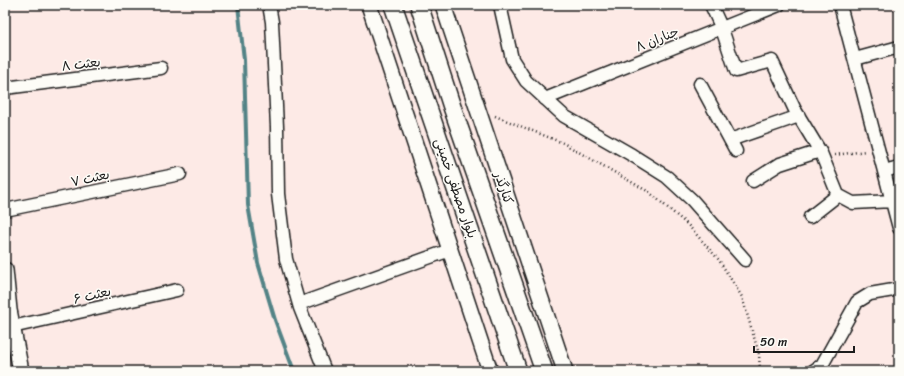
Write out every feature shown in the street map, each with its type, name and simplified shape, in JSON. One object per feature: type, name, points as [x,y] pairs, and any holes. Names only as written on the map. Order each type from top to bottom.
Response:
[{"type":"main road","name":"بلوار مصطفی خمینی","points":[[393,5],[518,371]]},
{"type":"main road","name":"بلوار مصطفی خمینی","points":[[418,5],[544,371]]},
{"type":"street","points":[[269,5],[272,22],[278,194],[286,259],[299,304],[325,371]]},
{"type":"street","points":[[369,5],[490,371]]},
{"type":"street","name":"کنارگذر","points":[[443,5],[565,371]]},
{"type":"street","points":[[500,5],[512,59],[526,82],[564,116],[667,177],[692,200],[745,260]]},
{"type":"street","points":[[711,5],[722,29],[736,71],[772,61],[799,116],[821,153],[838,195],[853,203],[892,201]]},
{"type":"street","name":"چناران ۸","points":[[545,98],[722,29],[779,5]]},
{"type":"street","points":[[840,5],[899,228]]},
{"type":"street","points":[[855,59],[899,47]]},
{"type":"street","name":"بعثت ۸","points":[[5,88],[161,68]]},
{"type":"street","points":[[700,84],[736,151]]},
{"type":"street","points":[[730,140],[799,116]]},
{"type":"street","points":[[753,181],[780,164],[821,153]]},
{"type":"street","points":[[884,171],[899,167]]},
{"type":"street","name":"بعثت ۷","points":[[5,210],[180,174]]},
{"type":"street","points":[[810,217],[838,195]]},
{"type":"street","points":[[299,304],[450,250]]},
{"type":"street","points":[[5,270],[9,310],[21,371]]},
{"type":"street","points":[[813,371],[822,365],[857,302],[870,294],[899,289]]},
{"type":"street","name":"بعثت ۶","points":[[12,327],[177,290]]},
{"type":"path","points":[[478,109],[563,144],[649,192],[688,224],[719,260],[742,297],[759,354],[760,371]]},
{"type":"path","points":[[821,153],[878,150]]},
{"type":"waterway","points":[[238,5],[244,60],[248,205],[258,263],[275,320],[294,371]]}]
